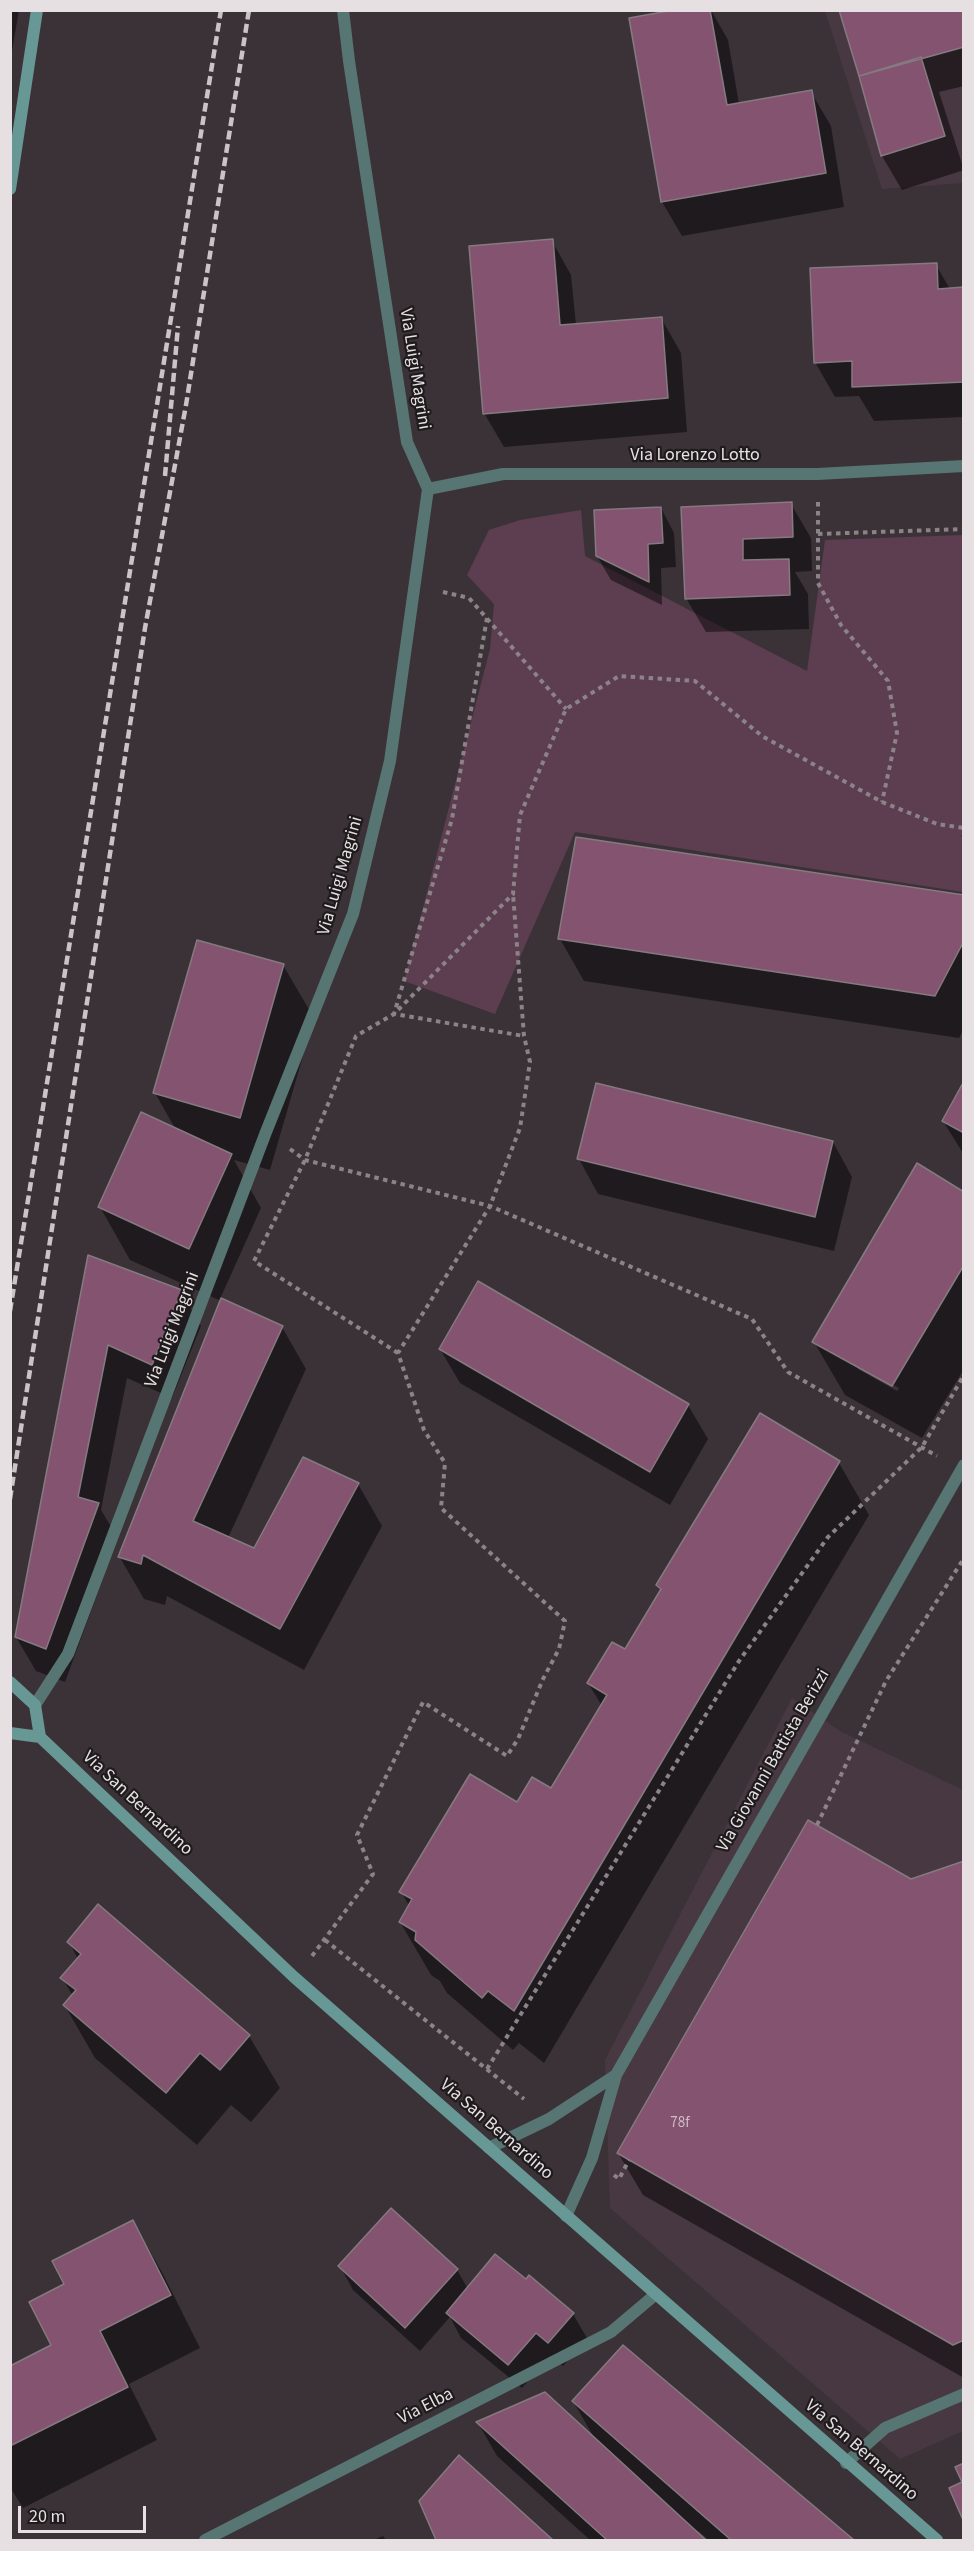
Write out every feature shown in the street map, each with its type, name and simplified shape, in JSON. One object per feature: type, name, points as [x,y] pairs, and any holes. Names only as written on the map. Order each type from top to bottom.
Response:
[{"type":"main road","points":[[10,189],[37,10]]},
{"type":"main road","points":[[10,1682],[35,1705],[40,1737],[10,1732]]},
{"type":"main road","name":"Via San Bernardino","points":[[40,1737],[294,1977],[937,2541]]},
{"type":"street","name":"Via Luigi Magrini","points":[[35,1705],[68,1654],[266,1131],[353,914],[390,761],[428,489],[407,442],[343,10]]},
{"type":"street","name":"Via Lorenzo Lotto","points":[[428,489],[503,474],[818,474],[963,466]]},
{"type":"street","name":"Via Giovanni Battista Berizzi","points":[[566,2216],[592,2158],[616,2075],[962,1467]]},
{"type":"street","name":"Via Giovanni Battista Berizzi","points":[[489,2148],[549,2119],[616,2075]]},
{"type":"street","name":"Via Elba","points":[[204,2541],[611,2332],[656,2295]]},
{"type":"street","points":[[846,2463],[885,2428],[963,2394]]},
{"type":"path","points":[[818,474],[818,583],[841,625],[888,681],[897,733],[882,802]]},
{"type":"path","points":[[818,534],[963,529]]},
{"type":"path","points":[[416,585],[469,598],[566,709]]},
{"type":"path","points":[[394,1014],[452,819],[487,618]]},
{"type":"path","points":[[398,1353],[490,1206],[520,1128],[530,1062],[524,1036],[513,894],[519,815],[566,709],[619,676],[695,681],[762,736],[882,802],[937,824],[963,828]]},
{"type":"path","points":[[294,1977],[325,1940],[373,1874],[357,1835],[423,1702],[507,1756],[518,1739],[543,1679],[559,1649],[565,1621],[441,1508],[445,1463],[424,1430],[398,1353],[254,1261],[305,1160],[356,1036],[394,1014],[513,894]]},
{"type":"path","points":[[394,1014],[524,1036]]},
{"type":"path","points":[[266,1131],[305,1160],[490,1206],[752,1319],[788,1372],[962,1467]]},
{"type":"path","points":[[487,2069],[739,1661],[828,1537],[922,1447],[963,1375]]},
{"type":"path","points":[[817,1825],[886,1681],[963,1558]]},
{"type":"path","points":[[325,1940],[549,2119]]},
{"type":"path","points":[[592,2158],[619,2179],[629,2160]]},
{"type":"shaded area","points":[[825,11],[963,11],[963,183],[882,189]]},
{"type":"shaded area","points":[[581,510],[585,556],[807,671],[825,540],[963,535],[964,835],[960,836],[963,837],[963,892],[575,832],[495,1014],[404,981],[490,649],[494,604],[467,575],[489,530],[520,520]]},
{"type":"shaded area","points":[[792,1698],[840,1731],[963,1790],[963,2431],[900,2459],[610,2208],[605,2060]]},
{"type":"building","points":[[674,10],[710,10],[727,105],[812,90],[826,173],[661,202],[629,18]]},
{"type":"building","points":[[839,10],[964,10],[964,47],[859,76]]},
{"type":"building","points":[[921,57],[945,136],[881,156],[859,76]]},
{"type":"building","points":[[553,239],[560,325],[662,317],[668,398],[483,414],[469,246]]},
{"type":"building","points":[[937,263],[938,289],[964,287],[964,382],[852,387],[852,361],[814,363],[810,268]]},
{"type":"building","points":[[792,502],[793,537],[743,539],[743,560],[789,559],[790,595],[685,599],[681,507]]},
{"type":"building","points":[[661,507],[663,543],[648,544],[649,582],[596,556],[594,510]]},
{"type":"building","points":[[576,837],[964,895],[964,941],[935,996],[558,939]]},
{"type":"building","points":[[197,940],[284,964],[240,1118],[153,1093]]},
{"type":"building","points":[[964,1081],[964,1133],[942,1121]]},
{"type":"building","points":[[596,1083],[833,1141],[815,1217],[577,1159]]},
{"type":"building","points":[[141,1112],[232,1154],[189,1249],[98,1207]]},
{"type":"building","points":[[917,1163],[964,1192],[964,1265],[892,1386],[812,1342]]},
{"type":"building","points":[[88,1255],[182,1290],[152,1365],[108,1345],[78,1497],[99,1503],[46,1649],[15,1637]]},
{"type":"building","points":[[478,1281],[689,1404],[650,1472],[439,1349]]},
{"type":"building","points":[[221,1298],[283,1326],[193,1521],[254,1548],[303,1457],[359,1483],[280,1629],[143,1555],[141,1564],[118,1557]]},
{"type":"building","points":[[760,1413],[840,1461],[514,2011],[488,1991],[482,1998],[415,1940],[416,1932],[399,1922],[412,1899],[399,1892],[470,1774],[517,1802],[532,1777],[551,1788],[607,1695],[587,1683],[612,1642],[625,1649],[661,1589],[656,1585]]},
{"type":"building","points":[[808,1820],[911,1879],[964,1861],[964,2340],[953,2345],[617,2153]]},
{"type":"building","points":[[98,1904],[250,2035],[220,2070],[200,2053],[166,2093],[63,2005],[76,1990],[60,1978],[81,1954],[67,1942]]},
{"type":"building","points":[[391,2208],[458,2269],[405,2328],[338,2266]]},
{"type":"building","points":[[133,2220],[171,2295],[100,2331],[128,2387],[10,2446],[10,2366],[51,2345],[29,2302],[64,2284],[52,2261]]},
{"type":"building","points":[[495,2254],[526,2279],[529,2275],[574,2313],[548,2343],[536,2333],[508,2365],[446,2313]]},
{"type":"building","points":[[623,2345],[854,2540],[731,2540],[572,2401]]},
{"type":"building","points":[[545,2392],[706,2540],[607,2540],[476,2422]]},
{"type":"building","points":[[459,2455],[553,2540],[436,2540],[419,2501]]},
{"type":"building","points":[[964,2463],[963,2520],[949,2488],[962,2482],[955,2467]]},
{"type":"railway","points":[[10,1311],[221,10]]},
{"type":"railway","points":[[10,1499],[145,628],[186,405],[249,10]]},
{"type":"railway","points":[[165,476],[178,326]]}]
